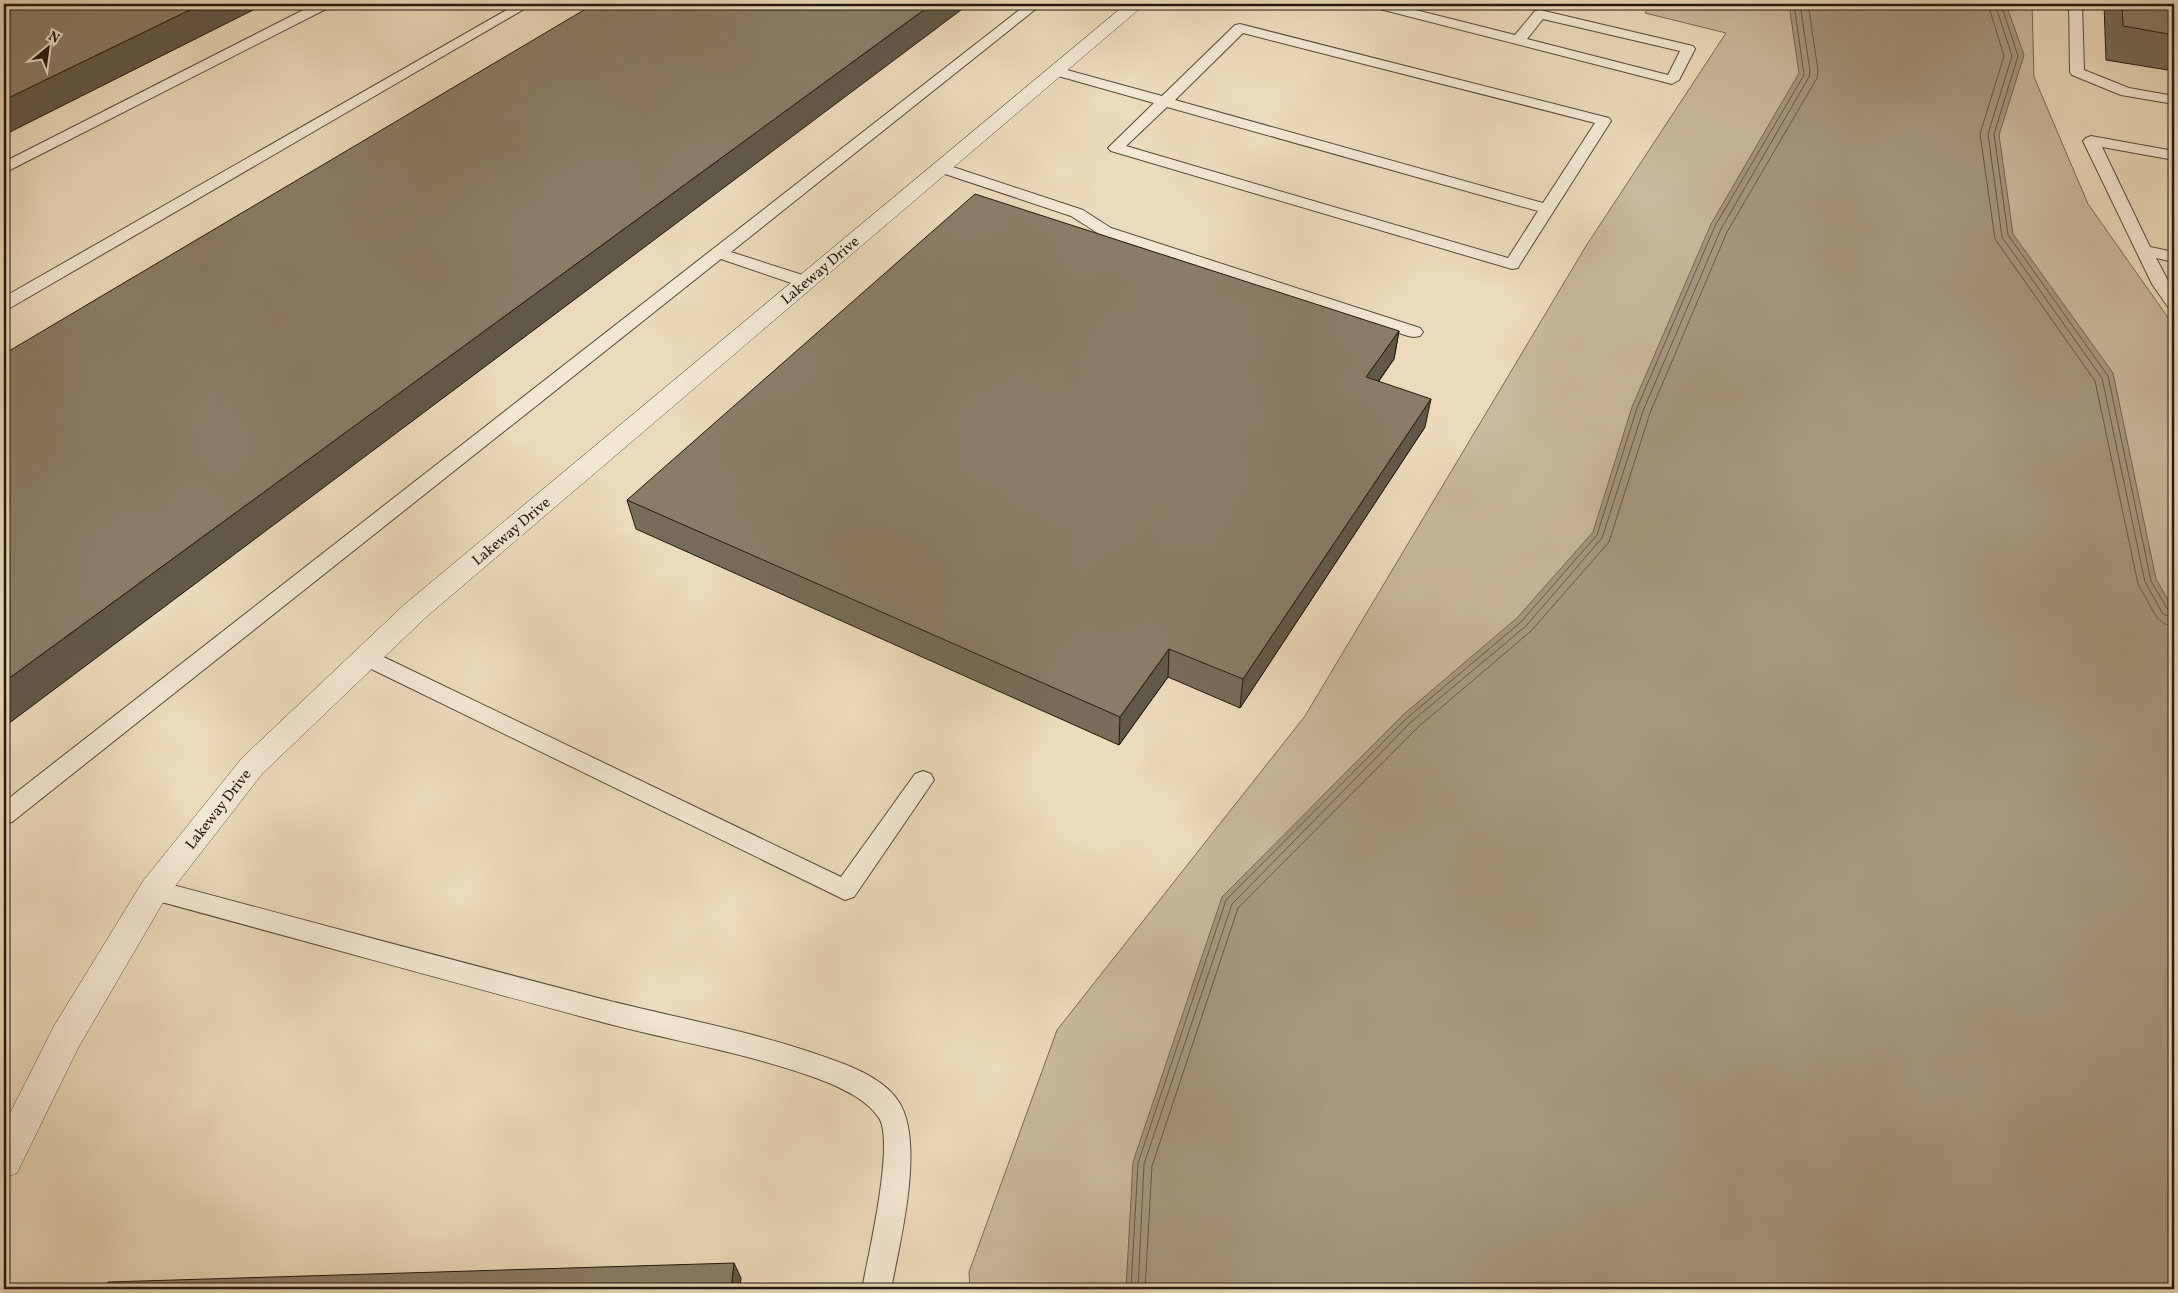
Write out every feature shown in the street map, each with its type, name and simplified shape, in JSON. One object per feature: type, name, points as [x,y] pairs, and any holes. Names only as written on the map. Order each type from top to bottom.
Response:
[{"type":"street","name":"Lakeway Drive","points":[[4,1160],[66,1037],[154,890],[252,766],[415,611],[1136,4]]},
{"type":"lane","points":[[4,168],[325,4]]},
{"type":"lane","points":[[4,304],[526,4]]},
{"type":"lane","points":[[4,815],[1035,4]]},
{"type":"lane","points":[[1377,4],[1672,80],[1688,50],[1540,14],[1519,40]]},
{"type":"lane","points":[[2076,4],[2077,72],[2126,92],[2174,100]]},
{"type":"lane","points":[[1240,28],[1604,121],[1512,264],[1116,148],[1163,102],[1240,28]]},
{"type":"lane","points":[[1056,71],[1547,209]]},
{"type":"lane","points":[[2174,155],[2091,141],[2160,284],[2174,303]]},
{"type":"lane","points":[[941,168],[1077,213],[1105,231],[1414,332]]},
{"type":"lane","points":[[2144,251],[2174,257]]},
{"type":"lane","points":[[718,253],[806,282]]},
{"type":"lane","points":[[367,657],[846,890],[923,780]]},
{"type":"lane","points":[[154,890],[627,1018],[800,1060],[860,1085],[880,1098],[894,1118],[898,1137],[897,1164],[877,1289]]},
{"type":"shaded area","points":[[1651,4],[2032,4],[2034,77],[2088,204],[2174,326],[2174,1289],[970,1289],[969,1272],[1057,1030],[1305,716],[1586,246],[1726,33],[1645,13]]},
{"type":"water","points":[[1789,4],[2006,4],[2024,55],[1999,135],[2013,234],[2113,373],[2156,579],[2174,610],[2174,1289],[1126,1289],[1133,1162],[1222,897],[1404,714],[1517,618],[1593,532],[1632,407],[1711,224],[1799,73]]},
{"type":"building","points":[[4,4],[202,4],[4,100]]},
{"type":"building","points":[[594,4],[932,4],[4,682],[4,354]]},
{"type":"building","points":[[2122,4],[2174,4],[2174,35],[2123,26]]},
{"type":"building","points":[[975,194],[1399,331],[1366,377],[1431,399],[1243,679],[1169,649],[1120,717],[627,500]]},
{"type":"building","points":[[734,1263],[731,1289],[106,1289],[108,1282]]}]
